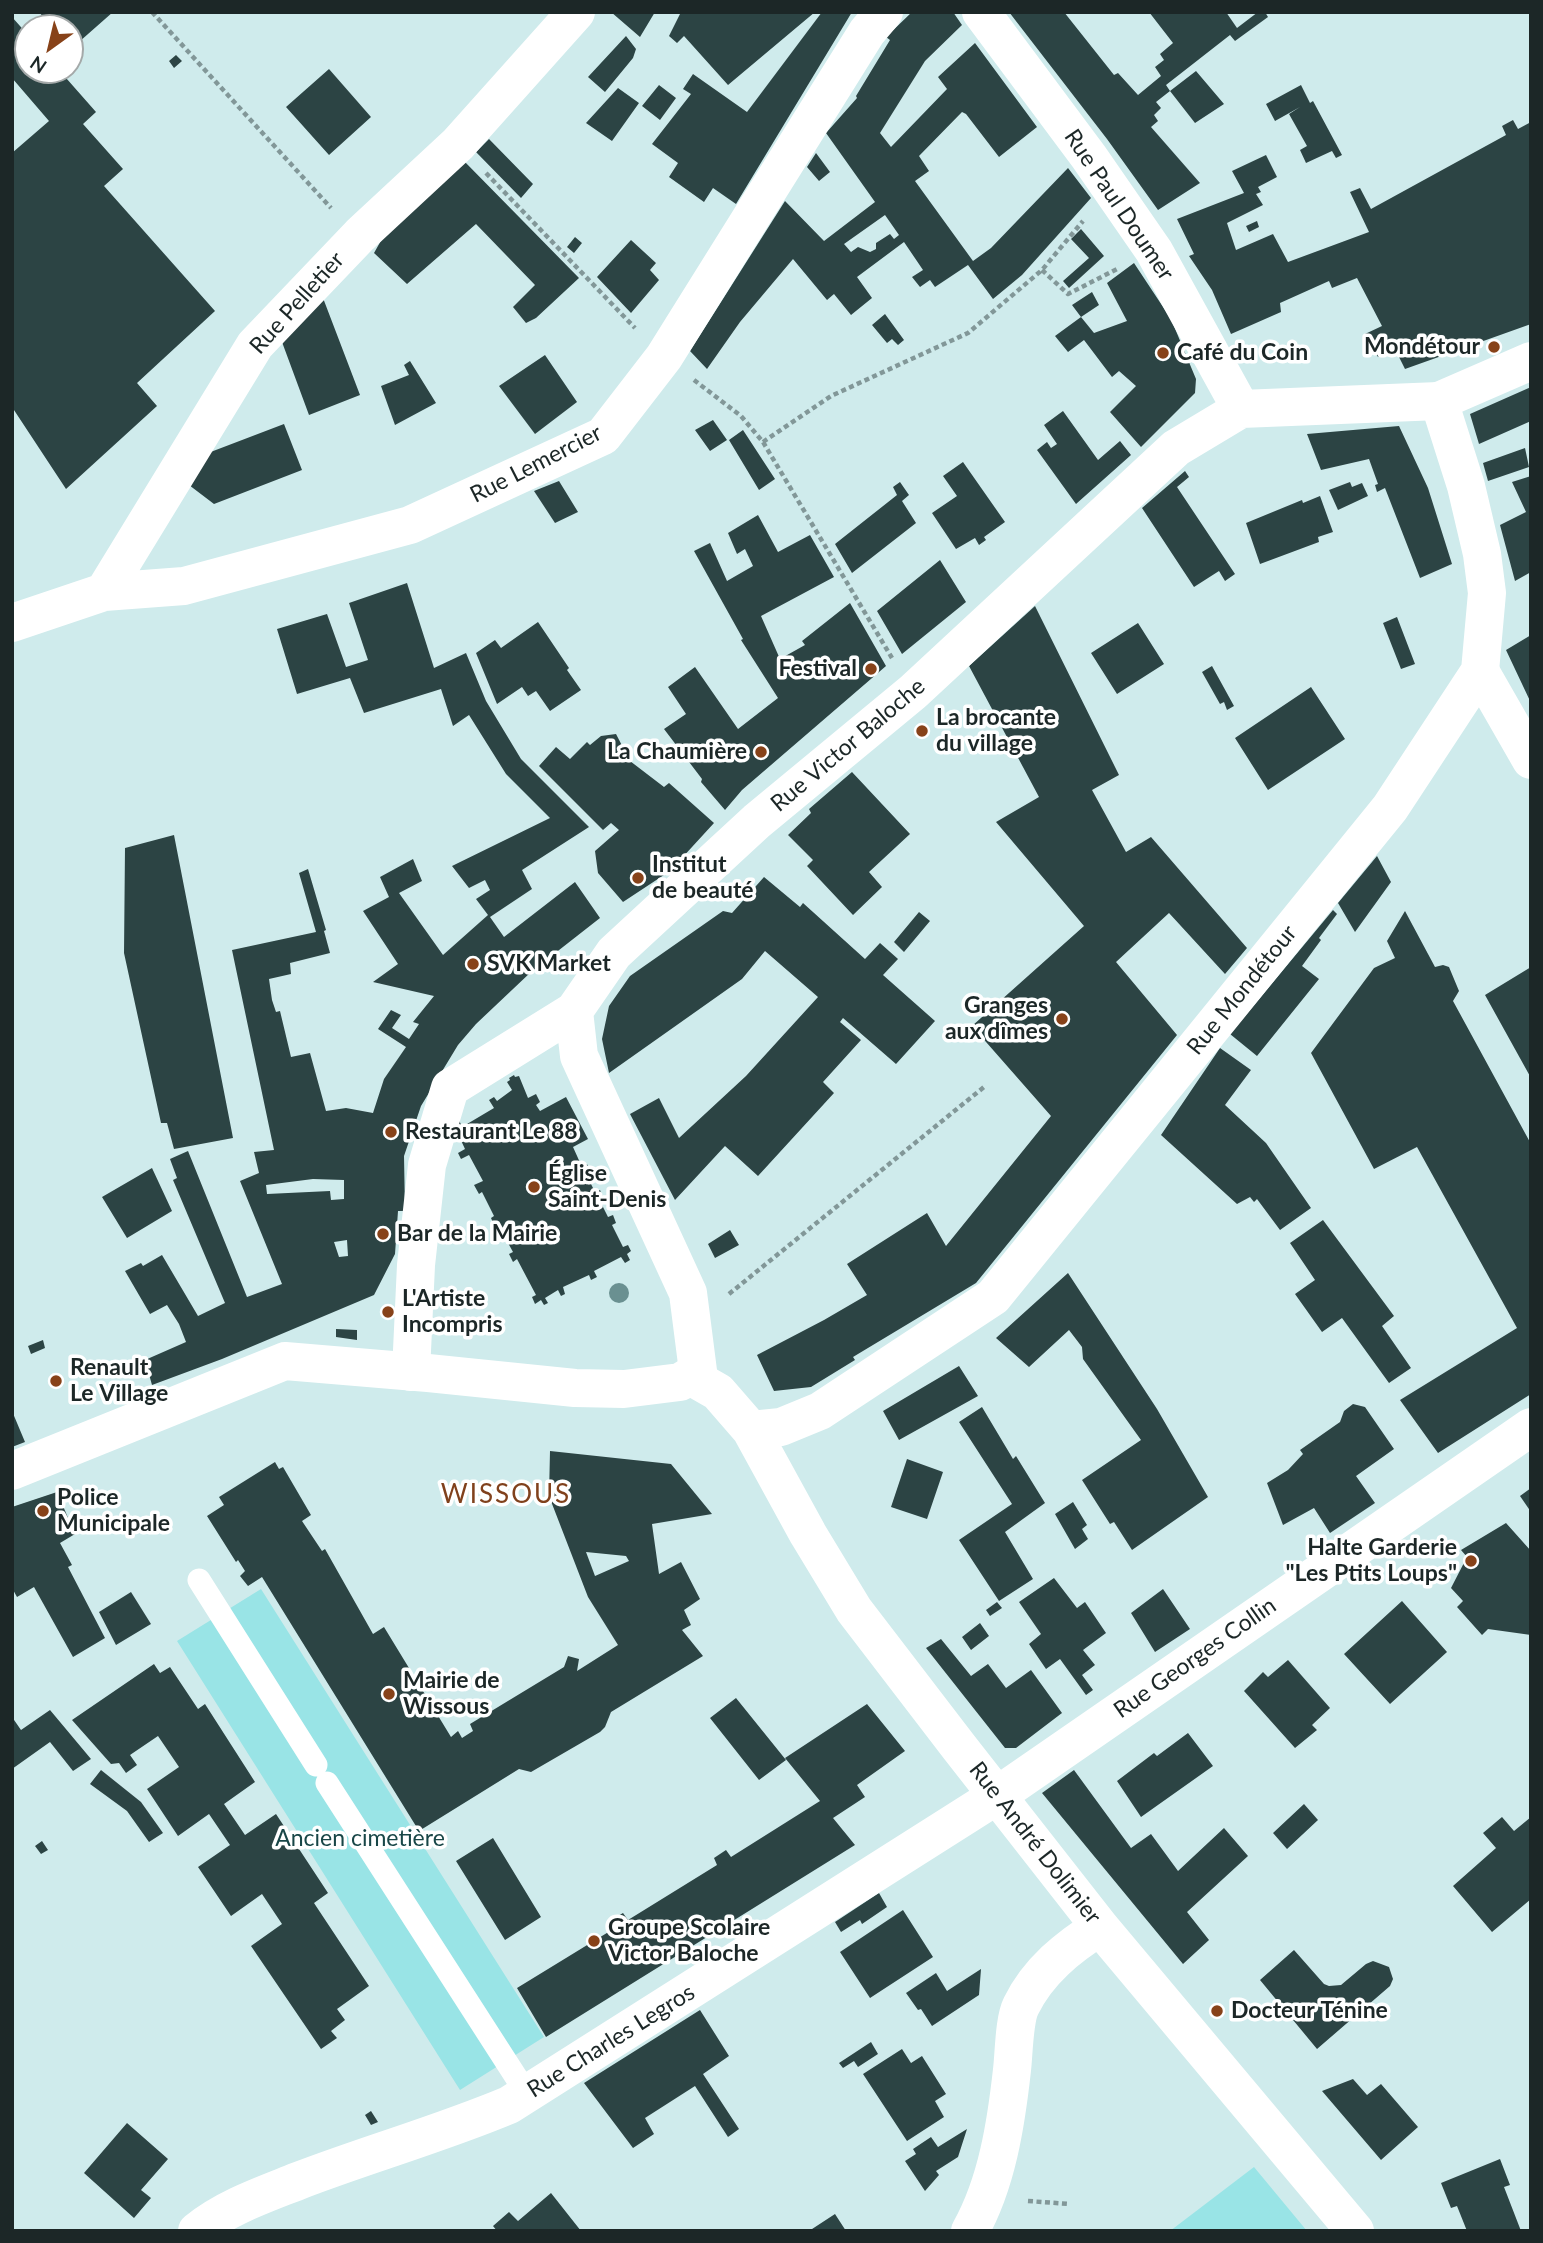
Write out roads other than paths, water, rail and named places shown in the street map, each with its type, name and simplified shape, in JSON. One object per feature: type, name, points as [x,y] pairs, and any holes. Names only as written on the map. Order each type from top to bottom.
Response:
[{"type":"street","name":"Rue Pelletier","points":[[104,592],[255,345],[360,235],[458,144],[576,12]]},
{"type":"street","name":"Rue Lemercier","points":[[104,592],[184,586],[410,525],[603,436],[664,357],[867,32],[884,12]]},
{"type":"street","name":"Rue Paul Doumer","points":[[981,12],[1089,157],[1154,251],[1241,409]]},
{"type":"street","name":"Rue Victor Baloche","points":[[411,1372],[416,1265],[426,1165],[450,1088],[574,1012],[614,953],[757,821],[913,692],[1176,448],[1241,409],[1439,401],[1531,361]]},
{"type":"street","name":"Rue Mondétour","points":[[751,1430],[781,1427],[820,1411],[993,1297],[1390,808],[1480,671],[1488,593],[1466,486],[1439,401]]},
{"type":"street","points":[[12,623],[104,592]]},
{"type":"street","points":[[1480,671],[1531,760]]},
{"type":"street","points":[[574,1012],[579,1056],[688,1293],[699,1380]]},
{"type":"street","points":[[12,1471],[285,1361],[587,1388],[624,1389],[680,1382],[690,1376],[699,1380]]},
{"type":"street","name":"Rue André Dolimier","points":[[699,1380],[718,1392],[751,1430],[808,1534],[854,1610],[1100,1927],[1355,2231]]},
{"type":"street","name":"Rue Georges Collin","points":[[998,1795],[1531,1427]]},
{"type":"street","name":"Rue Charles Legros","points":[[197,2231],[247,2201],[356,2159],[468,2123],[509,2105],[998,1795]]},
{"type":"street","points":[[970,2231],[984,2206],[1006,2118],[1019,2008],[1041,1976],[1060,1955],[1100,1927]]},
{"type":"lane","points":[[199,1580],[527,2094]]},
{"type":"place","name":"Mondétour","points":[[1494,347]]},
{"type":"place","name":"Café du Coin","points":[[1163,353]]},
{"type":"place","name":"Festival","points":[[871,669]]},
{"type":"place","name":"La brocante du village","points":[[922,731]]},
{"type":"place","name":"La Chaumière","points":[[761,752]]},
{"type":"place","name":"Institut de beauté","points":[[638,878]]},
{"type":"place","name":"SVK Market","points":[[473,964]]},
{"type":"place","name":"Granges aux dîmes","points":[[1062,1019]]},
{"type":"place","name":"Restaurant Le 88","points":[[391,1132]]},
{"type":"place","name":"Église Saint-Denis","points":[[534,1187]]},
{"type":"place","name":"Bar de la Mairie","points":[[383,1234]]},
{"type":"place","name":"L'Artiste Incompris","points":[[388,1312]]},
{"type":"place","name":"Renault Le Village","points":[[56,1381]]},
{"type":"place","name":"Police Municipale","points":[[43,1511]]},
{"type":"place","name":"Halte Garderie \"Les Ptits Loups\"","points":[[1471,1561]]},
{"type":"place","name":"Mairie de Wissous","points":[[389,1694]]},
{"type":"place","name":"Groupe Scolaire Victor Baloche","points":[[594,1941]]},
{"type":"place","name":"Docteur Ténine","points":[[1217,2011]]},
{"type":"district","name":"WISSOUS","points":[[506,1495]]},
{"type":"park label","name":"Ancien cimetière","points":[[360,1839]]}]
